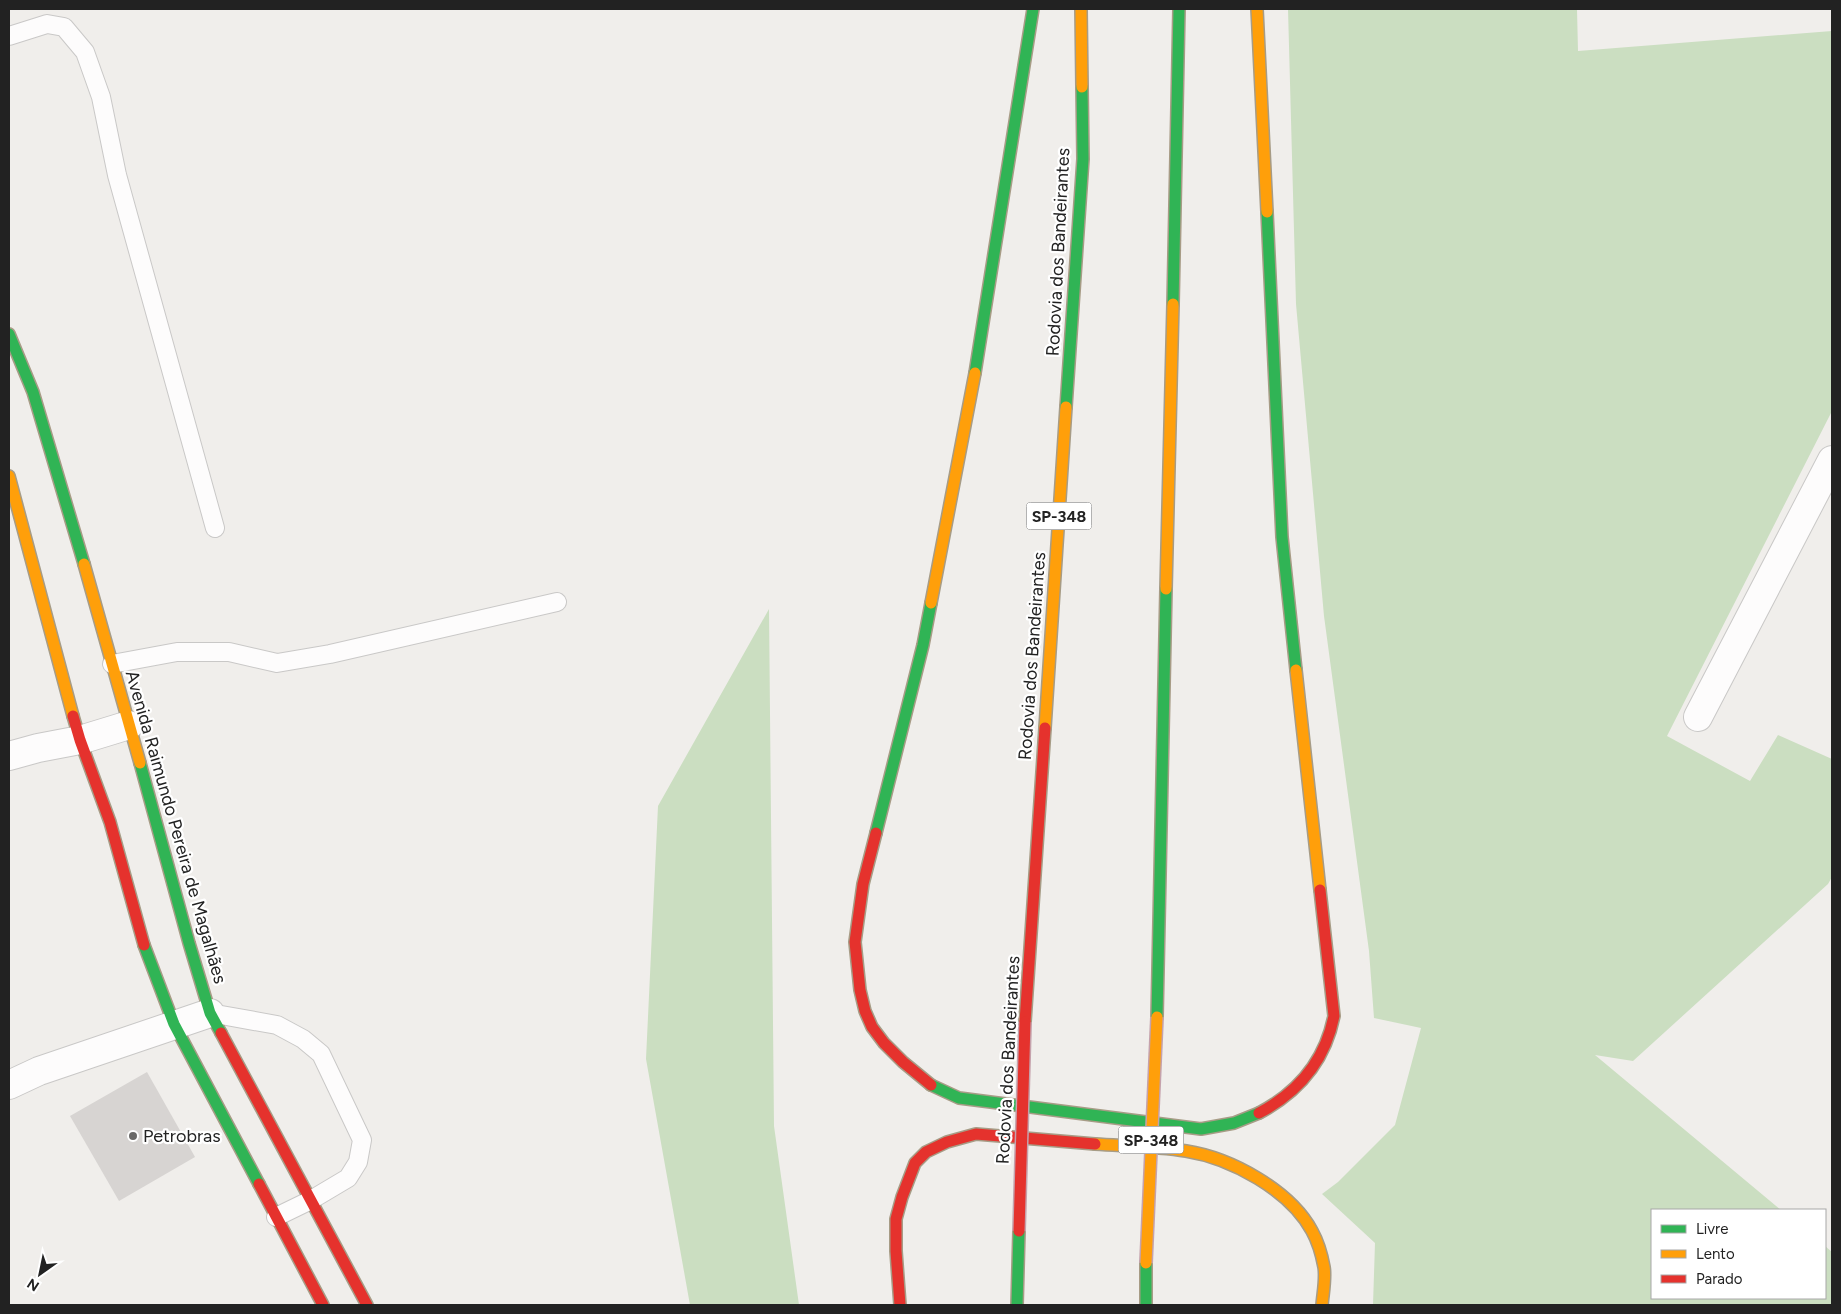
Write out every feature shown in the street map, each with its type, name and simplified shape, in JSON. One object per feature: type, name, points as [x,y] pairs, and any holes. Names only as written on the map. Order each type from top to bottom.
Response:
[{"type":"main road","points":[[1032,9],[977,362],[924,645],[863,884],[855,942],[858,978],[865,1011],[872,1027],[884,1043],[927,1082],[959,1098],[1201,1129],[1240,1122],[1289,1094],[1319,1059],[1329,1037],[1334,1016],[1282,537],[1257,9]]},
{"type":"main road","name":"Rodovia dos Bandeirantes","points":[[1017,1305],[1025,1022],[1083,159],[1081,9]]},
{"type":"main road","name":"SP-348","points":[[1146,1305],[1146,1262],[1157,1017],[1179,9]]},
{"type":"main road","name":"Avenida Raimundo Pereira de Magalhães","points":[[9,334],[33,392],[98,609],[210,1013],[367,1305]]},
{"type":"main road","points":[[9,476],[80,740],[110,822],[146,954],[174,1024],[323,1305]]},
{"type":"main road","points":[[900,1305],[896,1219],[915,1163],[926,1152],[948,1142],[976,1134],[1187,1151],[1219,1159],[1239,1168],[1264,1182],[1293,1206],[1312,1231],[1324,1268],[1322,1305]]},
{"type":"street","points":[[1698,717],[1832,460]]},
{"type":"street","points":[[9,756],[80,740],[129,725]]},
{"type":"street","points":[[9,1085],[39,1070],[210,1013]]},
{"type":"lane","points":[[9,36],[47,24],[64,27],[85,52],[101,97],[117,175],[215,528]]},
{"type":"lane","points":[[112,664],[177,652],[229,652],[277,663],[330,654],[557,602]]},
{"type":"lane","points":[[210,1013],[277,1025],[303,1038],[322,1054],[362,1140],[358,1162],[348,1178],[311,1200],[276,1217]]},
{"type":"green space","points":[[1288,9],[1577,9],[1578,51],[1832,31],[1832,411],[1667,736],[1750,781],[1778,735],[1832,759],[1832,877],[1828,884],[1633,1061],[1595,1055],[1780,1209],[1651,1209],[1651,1299],[1826,1299],[1826,1247],[1832,1252],[1832,1305],[1373,1305],[1375,1243],[1322,1194],[1338,1182],[1395,1125],[1421,1028],[1374,1018],[1369,951],[1324,616],[1296,304]]},
{"type":"green space","points":[[769,609],[774,1126],[799,1305],[690,1305],[646,1059],[658,806]]},
{"type":"building","name":"Petrobras","points":[[147,1072],[195,1157],[119,1201],[70,1116]]},
{"type":"traffic: fast","points":[[975,373],[1033,9]]},
{"type":"traffic: fast","points":[[1173,304],[1179,9]]},
{"type":"traffic: fast","points":[[1066,407],[1083,159],[1082,87]]},
{"type":"traffic: fast","points":[[1267,212],[1282,537],[1296,670]]},
{"type":"traffic: fast","points":[[9,334],[33,392],[84,564]]},
{"type":"traffic: fast","points":[[1157,1017],[1166,589]]},
{"type":"traffic: fast","points":[[876,833],[923,645],[931,603]]},
{"type":"traffic: fast","points":[[140,763],[189,943],[210,1013],[221,1033]]},
{"type":"traffic: fast","points":[[144,945],[174,1024],[259,1184]]},
{"type":"traffic: fast","points":[[931,1085],[959,1098],[1201,1129],[1234,1123],[1259,1113]]},
{"type":"traffic: fast","points":[[1017,1305],[1019,1231]]},
{"type":"traffic: fast","points":[[1146,1263],[1146,1305]]},
{"type":"traffic: slow","points":[[1081,9],[1082,87]]},
{"type":"traffic: slow","points":[[1257,9],[1267,212]]},
{"type":"traffic: slow","points":[[1166,589],[1173,304]]},
{"type":"traffic: slow","points":[[931,603],[975,373]]},
{"type":"traffic: slow","points":[[1045,728],[1066,407]]},
{"type":"traffic: slow","points":[[9,476],[73,716]]},
{"type":"traffic: slow","points":[[84,564],[140,763]]},
{"type":"traffic: slow","points":[[1296,670],[1320,890]]},
{"type":"traffic: slow","points":[[1146,1263],[1157,1017]]},
{"type":"traffic: slow","points":[[1095,1144],[1186,1151],[1222,1161],[1258,1178],[1289,1202],[1312,1231],[1325,1271],[1322,1305]]},
{"type":"traffic: jam","points":[[73,716],[110,822],[144,945]]},
{"type":"traffic: jam","points":[[1025,1022],[1045,728]]},
{"type":"traffic: jam","points":[[876,833],[863,884],[855,942],[860,990],[865,1011],[872,1027],[884,1043],[903,1062],[931,1085]]},
{"type":"traffic: jam","points":[[1259,1113],[1286,1095],[1308,1074],[1317,1061],[1330,1032],[1334,1016],[1320,890]]},
{"type":"traffic: jam","points":[[1019,1231],[1025,1022]]},
{"type":"traffic: jam","points":[[221,1033],[367,1305]]},
{"type":"traffic: jam","points":[[900,1305],[896,1219],[915,1163],[926,1152],[947,1142],[976,1134],[1095,1144]]},
{"type":"traffic: jam","points":[[259,1184],[323,1305]]},
{"type":"place","name":"Petrobras","points":[[133,1136]]}]
